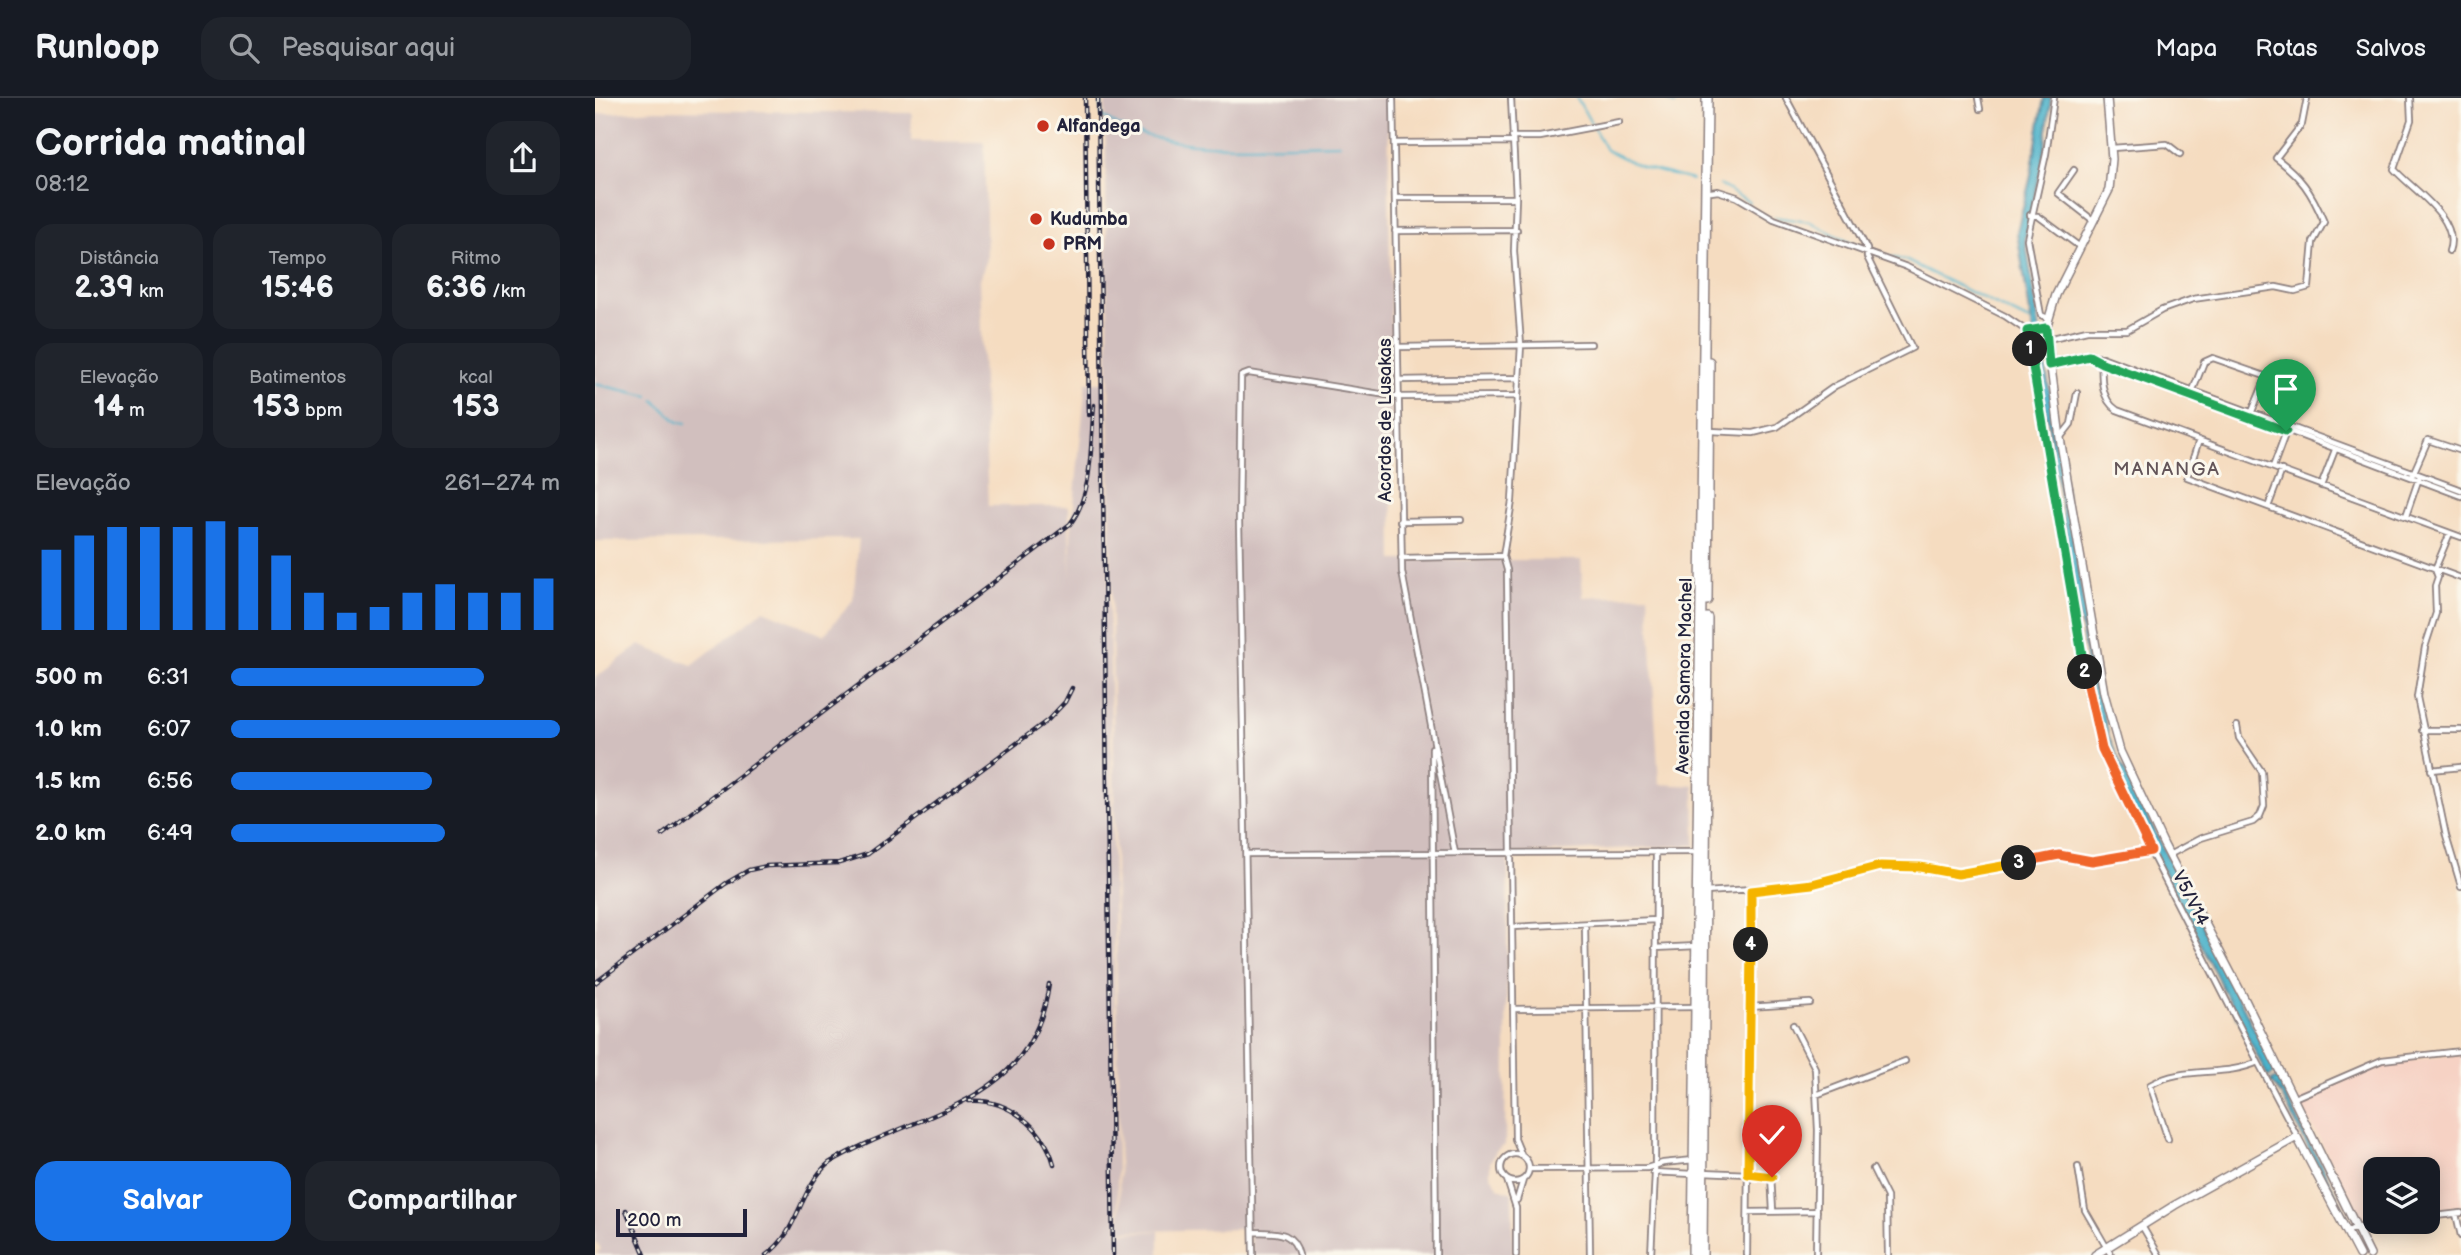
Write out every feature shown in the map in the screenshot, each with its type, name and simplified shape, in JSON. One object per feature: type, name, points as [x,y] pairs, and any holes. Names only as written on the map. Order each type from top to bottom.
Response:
[{"type":"highway","name":"Avenida Samora Machel","points":[[1698,1173],[1694,1160],[1696,946],[1701,892],[1698,852],[1711,192],[1709,98]]},
{"type":"highway","name":"Avenida Samora Machel","points":[[1702,1255],[1698,1173],[1709,98]]},
{"type":"highway","name":"Avenida Samora Machel","points":[[1693,1255],[1698,1198]]},
{"type":"street","name":"Acordos de Lusakas","points":[[1393,98],[1401,558],[1432,738]]},
{"type":"street","points":[[1511,98],[1517,230],[1514,251],[1521,345],[1512,502],[1503,556],[1507,570],[1515,1139],[1529,1169]]},
{"type":"street","points":[[1705,430],[1753,433],[1777,427],[1796,417],[1825,392],[1877,363],[1912,348],[1867,252],[1786,98]]},
{"type":"street","points":[[1978,98],[1980,110]]},
{"type":"street","points":[[2048,318],[2041,315],[2027,239],[2046,154],[2054,98]]},
{"type":"street","points":[[2107,98],[2111,148],[2109,190],[2048,318],[2046,340],[2060,438],[2108,710],[2120,751],[2169,856],[2370,1255]]},
{"type":"street","points":[[2046,340],[2087,330],[2127,330],[2162,310],[2193,299],[2276,287],[2295,291],[2309,287],[2313,242],[2323,222],[2308,186],[2289,165],[2276,158],[2302,124],[2307,98]]},
{"type":"street","points":[[2410,98],[2410,120],[2394,169],[2445,222],[2452,241],[2449,251]]},
{"type":"street","points":[[1394,143],[1512,140],[1619,122]]},
{"type":"street","points":[[2111,148],[2167,144],[2180,154]]},
{"type":"street","points":[[2074,170],[2058,193],[2094,221]]},
{"type":"street","points":[[1711,192],[1718,191],[1737,197],[1759,213],[1907,267],[2004,316],[2027,331],[2046,328]]},
{"type":"street","points":[[1395,198],[1516,198]]},
{"type":"street","points":[[2031,215],[2038,216],[2080,248]]},
{"type":"street","points":[[1395,231],[1517,230]]},
{"type":"street","name":"V5/V14","points":[[2027,331],[2094,719],[2102,749],[2297,1137]]},
{"type":"street","points":[[1398,347],[1591,344]]},
{"type":"street","points":[[2049,365],[2089,356],[2102,356],[2193,390],[2250,415]]},
{"type":"street","points":[[2089,356],[2377,463]]},
{"type":"street","points":[[2102,356],[2103,390],[2111,406],[2461,537]]},
{"type":"street","points":[[2193,390],[2208,359],[2213,358],[2296,387]]},
{"type":"street","points":[[1253,1255],[1239,510],[1241,376],[1249,373],[1399,397],[1518,396]]},
{"type":"street","points":[[2250,415],[2266,377]]},
{"type":"street","points":[[1399,380],[1519,378]]},
{"type":"street","points":[[2060,438],[2071,424],[2077,393]]},
{"type":"street","points":[[2287,428],[2335,450],[2459,492]]},
{"type":"street","points":[[2273,467],[2287,428]]},
{"type":"street","points":[[2199,440],[2187,477],[2461,578]]},
{"type":"street","points":[[2413,475],[2428,440],[2461,451]]},
{"type":"street","points":[[2321,486],[2335,450]]},
{"type":"street","points":[[2267,507],[2282,470]]},
{"type":"street","points":[[2406,516],[2419,478]]},
{"type":"street","points":[[1400,521],[1461,520]]},
{"type":"street","points":[[2450,533],[2435,569],[2438,577],[2435,586],[2436,614],[2425,647],[2417,690],[2431,770],[2461,885]]},
{"type":"street","points":[[1401,558],[1503,556]]},
{"type":"street","points":[[2169,856],[2201,838],[2253,822],[2260,816],[2264,806],[2262,772],[2239,738],[2237,726]]},
{"type":"street","points":[[2422,730],[2461,730]]},
{"type":"street","points":[[1432,738],[1455,853]]},
{"type":"street","points":[[1432,738],[1436,1255]]},
{"type":"street","points":[[2431,770],[2461,767]]},
{"type":"street","points":[[1701,892],[1751,891],[1812,884],[1880,866],[1920,867],[1958,874],[2051,856],[2092,861],[2151,851]]},
{"type":"street","points":[[1651,1255],[1655,1173],[1657,852]]},
{"type":"street","points":[[1247,854],[1698,852]]},
{"type":"street","points":[[1747,1255],[1751,891]]},
{"type":"street","points":[[1512,927],[1655,920]]},
{"type":"street","points":[[1585,924],[1590,1255]]},
{"type":"street","points":[[1655,948],[1696,946]]},
{"type":"street","points":[[1749,1007],[1810,1003]]},
{"type":"street","points":[[1514,1009],[1696,1007]]},
{"type":"street","points":[[1793,1025],[1814,1066],[1816,1255]]},
{"type":"street","points":[[2293,1099],[2382,1060],[2461,1051]]},
{"type":"street","points":[[1816,1095],[1905,1061]]},
{"type":"street","points":[[2168,1139],[2150,1085],[2160,1079],[2190,1072],[2230,1072],[2258,1062]]},
{"type":"street","points":[[2095,1255],[2109,1251],[2142,1226],[2297,1137],[2358,1255]]},
{"type":"street","points":[[1515,1139],[1501,1170],[1516,1208]]},
{"type":"street","points":[[1507,1156],[1522,1156]]},
{"type":"street","points":[[1529,1169],[1647,1168],[1655,1164],[1694,1160]]},
{"type":"street","points":[[2078,1167],[2084,1188],[2085,1210],[2109,1251]]},
{"type":"street","points":[[1647,1168],[1655,1173],[1771,1175],[1773,1211]]},
{"type":"street","points":[[1516,1255],[1516,1208],[1523,1180],[1529,1169]]},
{"type":"street","points":[[1873,1169],[1887,1197],[1888,1255]]},
{"type":"street","points":[[1507,1180],[1523,1180]]},
{"type":"street","points":[[1749,1212],[1817,1211]]},
{"type":"street","points":[[2440,1216],[2459,1214],[2461,1236]]},
{"type":"street","points":[[2142,1226],[2159,1255]]},
{"type":"street","points":[[2347,1232],[2363,1226]]},
{"type":"street","points":[[1253,1232],[1287,1234],[1293,1239],[1299,1255]]},
{"type":"shaded area","points":[[1105,98],[1388,98],[1393,560],[1581,560],[1583,597],[1648,595],[1659,784],[1694,786],[1695,845],[1508,854],[1505,1145],[1496,1151],[1490,1162],[1490,1174],[1499,1188],[1512,1193],[1513,1255],[1252,1255],[1249,1229],[1120,1231]]},
{"type":"shaded area","points":[[655,110],[912,113],[911,141],[984,142],[987,259],[979,280],[988,506],[1069,506],[1070,579],[1071,535],[1086,382],[1106,382],[1118,1233],[1159,1231],[1159,1255],[599,1255],[597,1252],[601,1249],[595,1241],[595,678],[639,645],[692,665],[764,610],[824,635],[853,600],[859,539],[595,541],[595,114]]},
{"type":"shaded area","points":[[2461,1055],[2461,1206],[2440,1208],[2440,1157],[2363,1157],[2362,1216],[2298,1101],[2358,1072],[2385,1063]]},
{"type":"water","points":[[2044,98],[2051,98],[2044,154],[2025,238],[2097,687],[2109,737],[2272,1064],[2275,1073],[2268,1077],[2129,804],[2106,753],[2095,715],[2017,232],[2030,180]]},
{"type":"water","points":[[2277,1078],[2351,1223],[2347,1226],[2282,1096],[2270,1081]]},
{"type":"waterway","points":[[1101,98],[1102,117],[1128,130],[1156,138],[1217,146],[1340,144]]},
{"type":"waterway","points":[[1577,98],[1606,150],[1642,167],[1692,180]]},
{"type":"waterway","points":[[1665,98],[1675,105]]},
{"type":"waterway","points":[[1720,185],[1749,202]]},
{"type":"waterway","points":[[1775,217],[1810,222],[1860,248]]},
{"type":"waterway","points":[[1878,255],[1905,260],[2029,321]]},
{"type":"waterway","points":[[595,384],[649,396]]},
{"type":"waterway","points":[[654,400],[678,422],[686,423]]},
{"type":"railway","points":[[1085,98],[1089,415]]},
{"type":"railway","points":[[1098,98],[1113,1255]]},
{"type":"railway","points":[[662,835],[1070,524],[1078,512],[1087,483],[1094,405]]},
{"type":"railway","points":[[595,983],[725,884],[749,870],[767,866],[839,863],[868,854],[1048,720],[1065,702],[1072,688]]},
{"type":"railway","points":[[766,1255],[786,1235],[811,1185],[829,1163],[966,1100],[996,1081],[1020,1057],[1038,1025],[1049,984]]},
{"type":"railway","points":[[969,1101],[997,1104],[1022,1118],[1042,1138],[1054,1164]]},
{"type":"railway","points":[[626,1210],[645,1255]]},
{"type":"place","name":"Alfandega","points":[[1043,126]]},
{"type":"place","name":"Kudumba","points":[[1036,219]]},
{"type":"place","name":"PRM","points":[[1049,244]]},
{"type":"district","name":"MANANGA","points":[[2167,468]]},
{"type":"route","points":[[1772,1177],[1769,1174],[1748,1174],[1751,891],[1812,884],[1880,866],[1931,868],[1958,874],[2059,855],[2092,861],[2151,851],[2127,806],[2102,749],[2094,719],[2027,331],[2046,328],[2049,365],[2089,356],[2286,431]]}]
